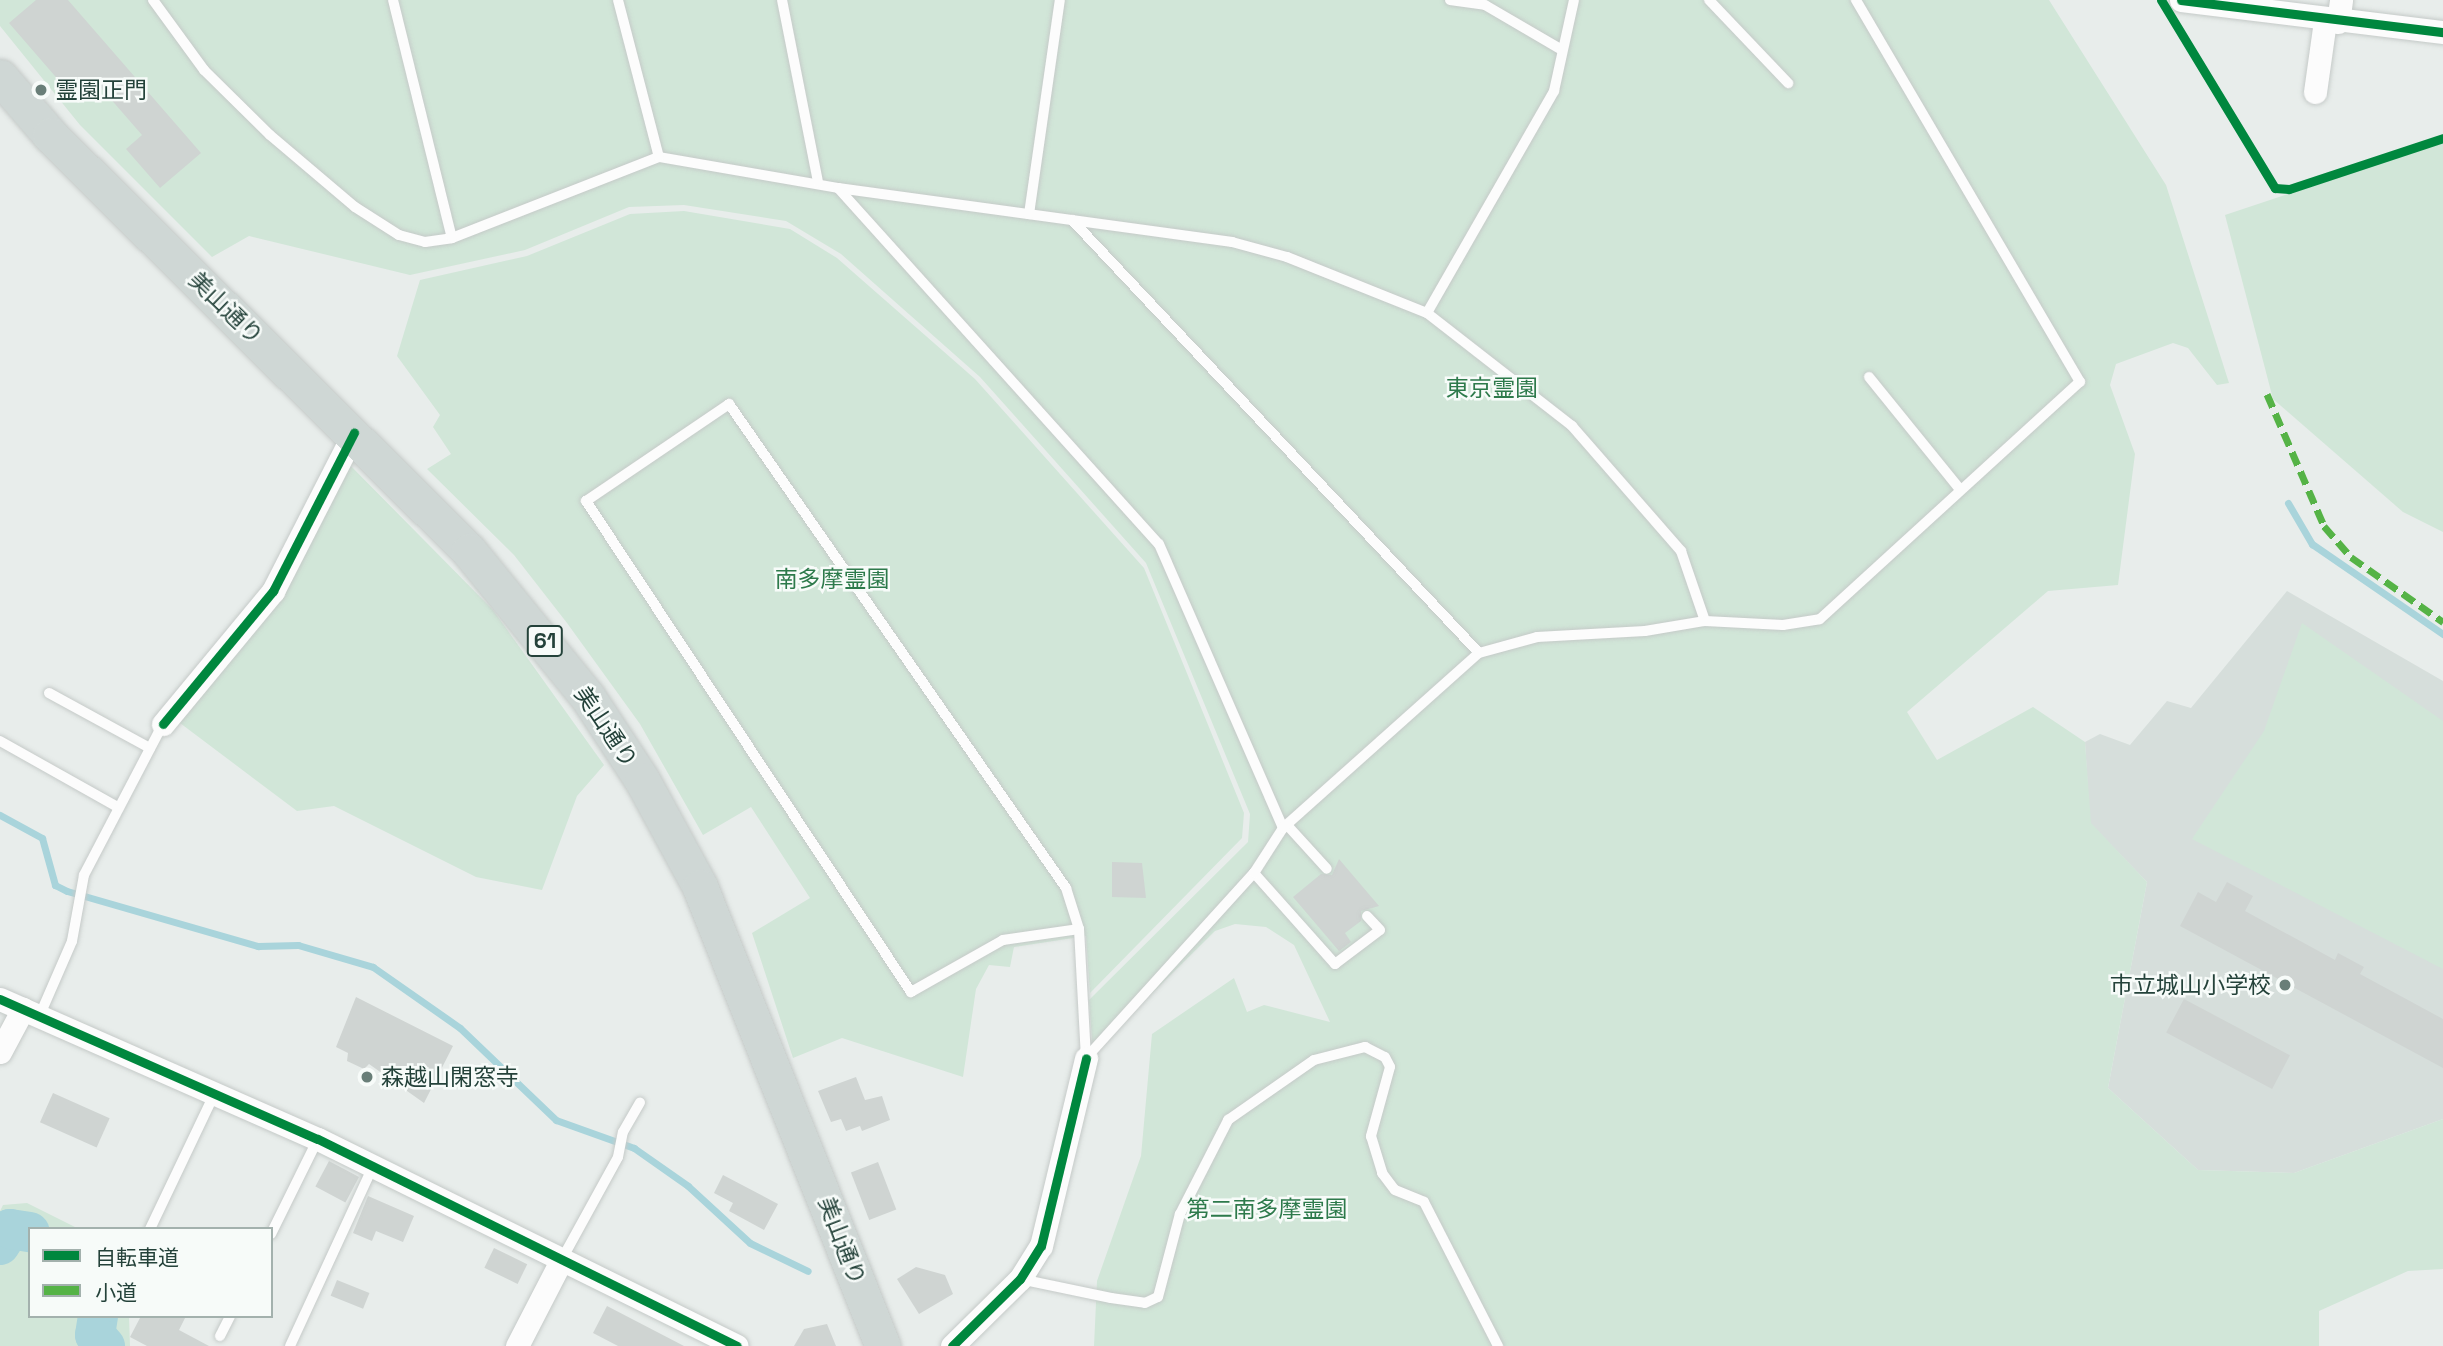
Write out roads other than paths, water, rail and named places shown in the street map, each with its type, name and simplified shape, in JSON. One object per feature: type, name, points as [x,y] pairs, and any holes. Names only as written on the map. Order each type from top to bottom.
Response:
[{"type":"main road","name":"美山通り","points":[[0,77],[50,135],[354,433],[517,606],[587,696],[642,780],[725,944],[883,1346]]},
{"type":"street","points":[[2181,0],[2334,14],[2443,32]]},
{"type":"street","points":[[2315,92],[2334,14]]},
{"type":"street","points":[[163,724],[273,591],[354,433]]},
{"type":"street","points":[[0,999],[318,1139],[737,1346]]},
{"type":"street","points":[[0,1052],[31,1013]]},
{"type":"street","points":[[952,1346],[1020,1279],[1041,1246],[1086,1058]]},
{"type":"street","points":[[517,1346],[562,1259]]},
{"type":"lane","points":[[153,0],[204,70],[355,207],[399,235],[425,242],[452,237],[659,158],[818,182],[838,188],[1243,245],[1427,313],[1572,426],[1681,551],[1705,621]]},
{"type":"lane","points":[[393,0],[452,237]]},
{"type":"lane","points":[[618,0],[659,158]]},
{"type":"lane","points":[[782,0],[818,182]]},
{"type":"lane","points":[[1029,214],[1060,0]]},
{"type":"lane","points":[[1450,0],[1485,3],[1562,50]]},
{"type":"lane","points":[[1427,313],[1554,91],[1574,0]]},
{"type":"lane","points":[[1709,0],[1788,83]]},
{"type":"lane","points":[[1086,1058],[1254,873],[1285,826],[1479,653],[1537,637],[1645,631],[1705,621],[1783,625],[1820,618],[1959,488],[2080,382],[1856,0]]},
{"type":"lane","points":[[838,188],[1159,544],[1285,826],[1327,869]]},
{"type":"lane","points":[[1072,219],[1479,653]]},
{"type":"lane","points":[[1868,377],[1959,488]]},
{"type":"lane","points":[[1079,929],[1003,940],[911,992],[586,501],[729,404],[1066,888],[1079,929],[1086,1058]]},
{"type":"lane","points":[[49,693],[150,747]]},
{"type":"lane","points":[[31,1013],[72,941],[83,880],[116,806],[163,724]]},
{"type":"lane","points":[[0,741],[116,806]]},
{"type":"lane","points":[[1254,873],[1335,964],[1380,930],[1367,916]]},
{"type":"lane","points":[[1020,1279],[1122,1300],[1145,1303],[1158,1297],[1180,1214],[1228,1120],[1314,1060],[1365,1047],[1385,1057],[1390,1067],[1371,1136],[1381,1173],[1395,1190],[1424,1202],[1498,1346]]},
{"type":"lane","points":[[151,1227],[215,1093]]},
{"type":"lane","points":[[562,1259],[618,1157],[623,1132],[640,1103]]},
{"type":"lane","points":[[273,1230],[318,1139]]},
{"type":"lane","points":[[290,1346],[373,1166]]},
{"type":"lane","points":[[220,1336],[229,1318]]},
{"type":"waterway","points":[[2288,503],[2312,544],[2443,634]]},
{"type":"waterway","points":[[0,815],[42,838],[55,885],[67,891],[258,946],[298,945],[373,967],[460,1028],[556,1120],[634,1148],[688,1186],[750,1243],[808,1271]]},
{"type":"waterway","points":[[0,1245],[10,1229],[28,1232]]},
{"type":"waterway","points":[[98,1318],[95,1335],[105,1346]]},
{"type":"place","name":"霊園正門","points":[[41,90]]},
{"type":"place","name":"市立城山小学校","points":[[2285,985]]},
{"type":"place","name":"森越山閑窓寺","points":[[367,1077]]},
{"type":"park label","name":"東京霊園","points":[[1492,388]]},
{"type":"park label","name":"南多摩霊園","points":[[832,579]]},
{"type":"park label","name":"第二南多摩霊園","points":[[1267,1209]]}]
